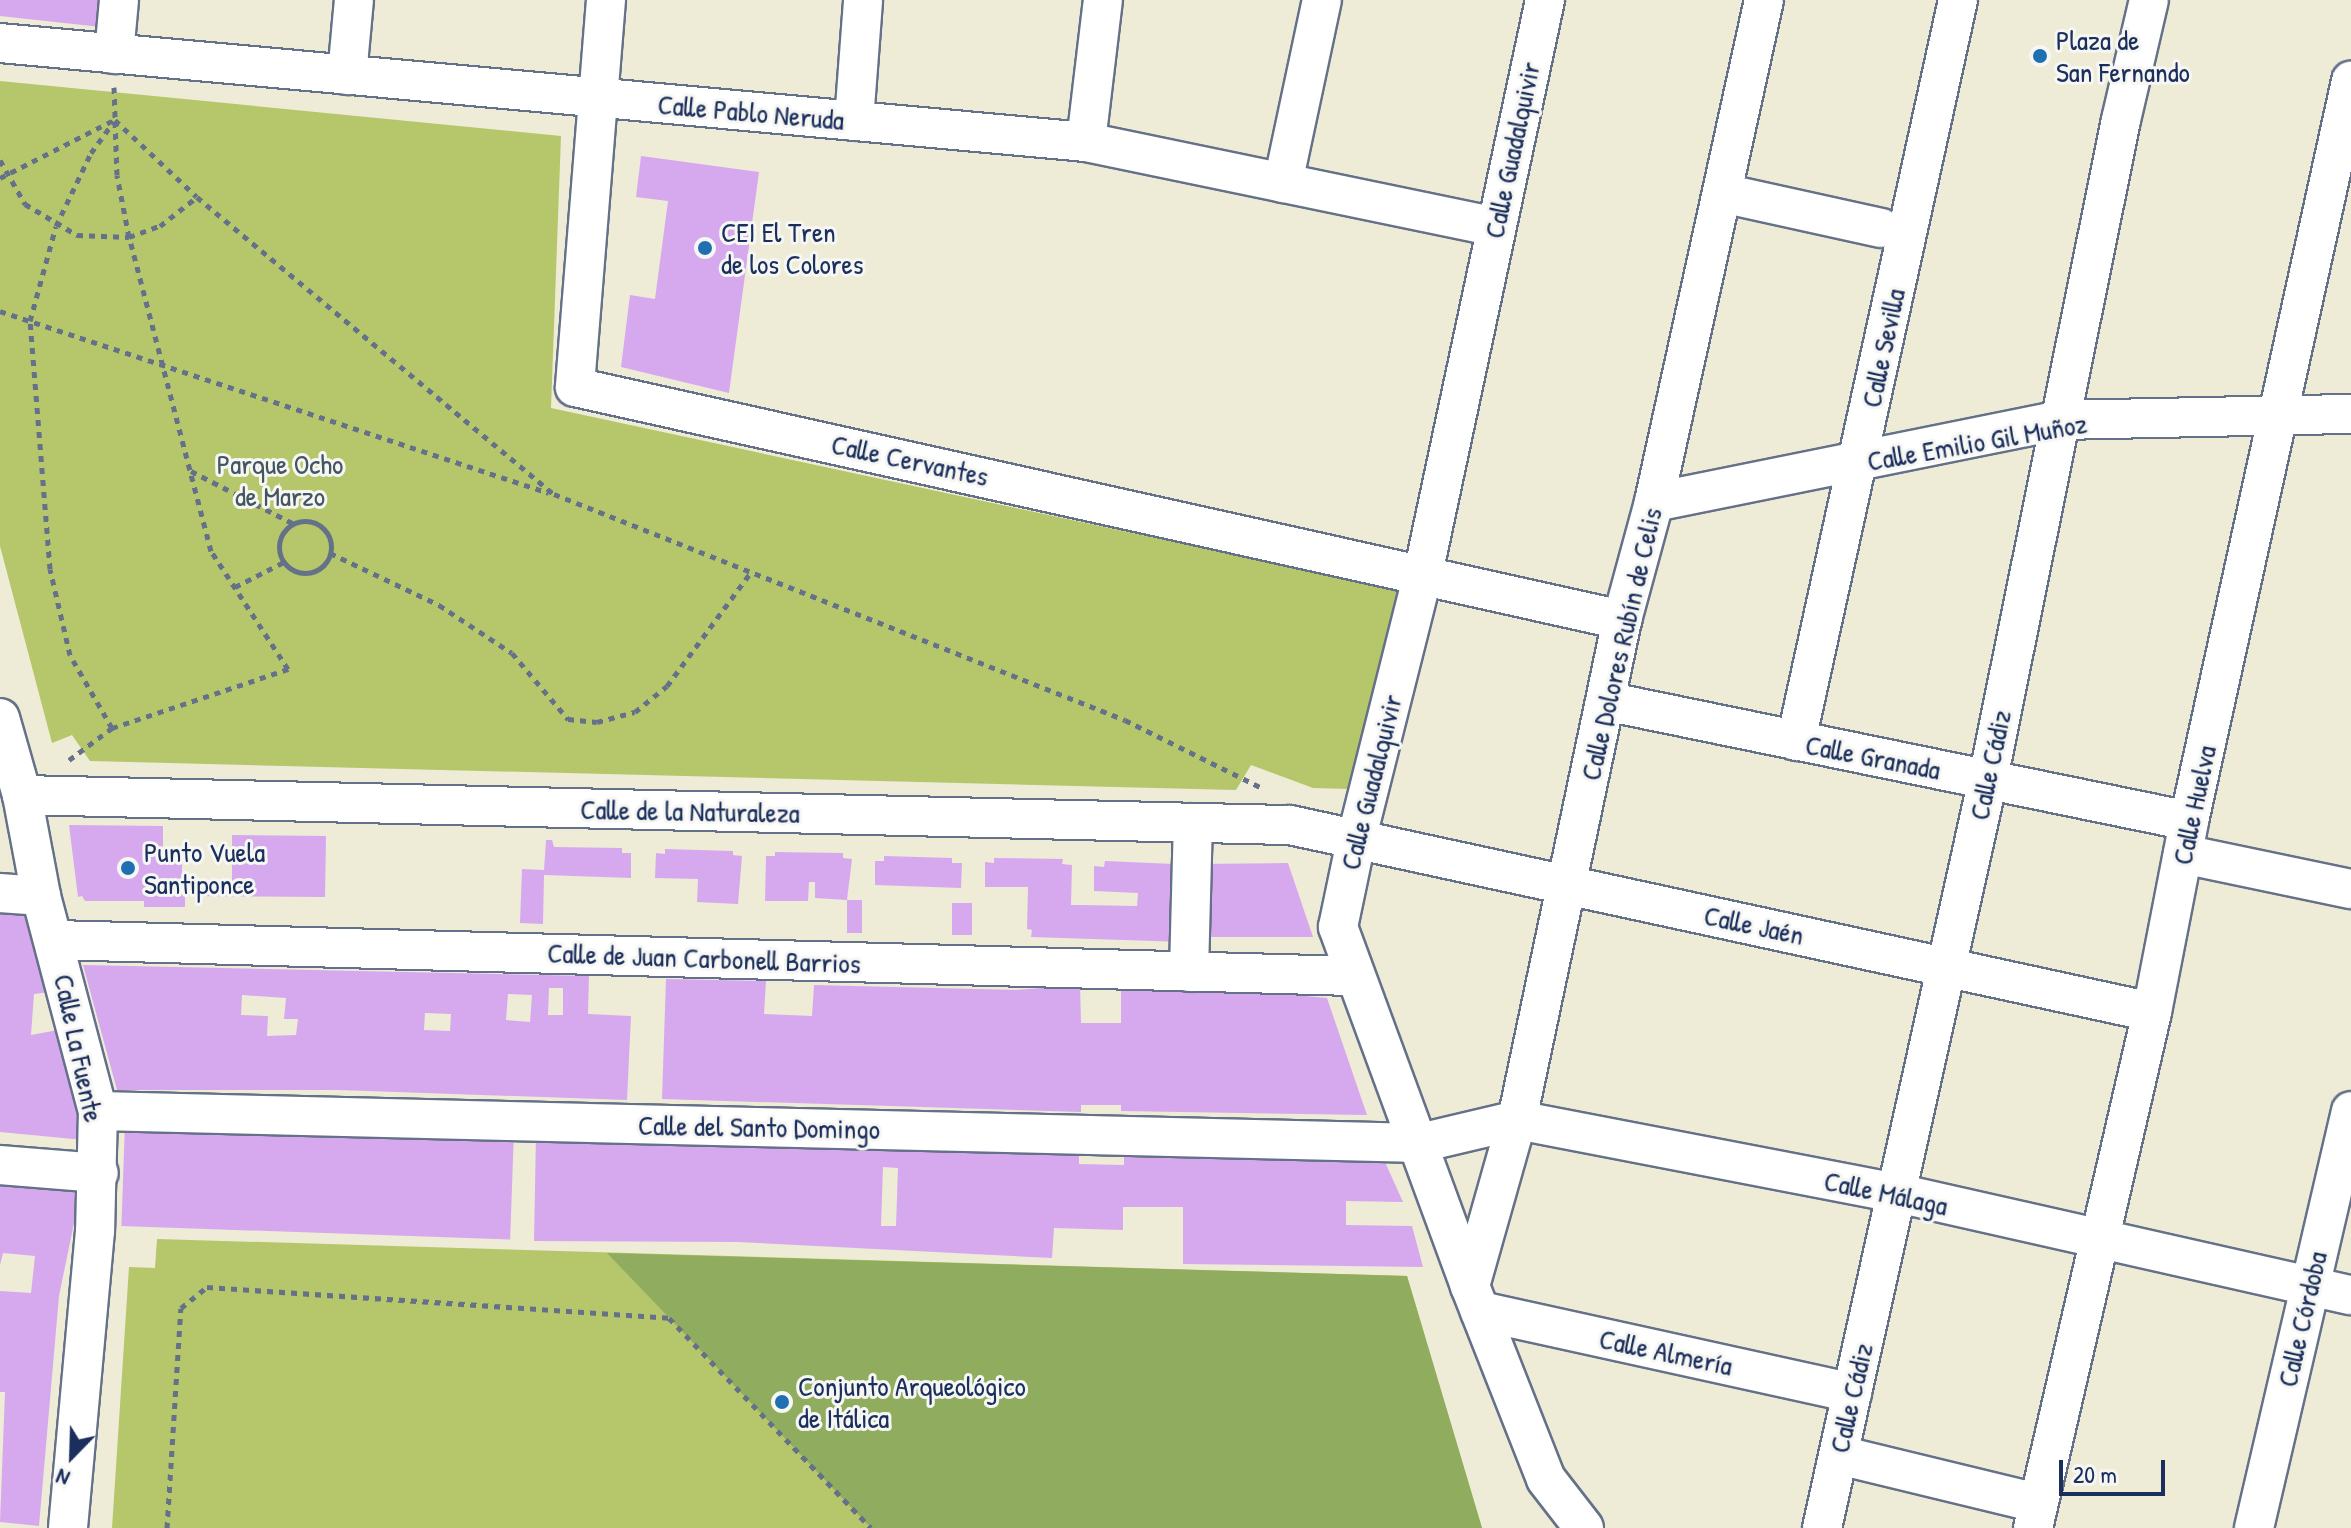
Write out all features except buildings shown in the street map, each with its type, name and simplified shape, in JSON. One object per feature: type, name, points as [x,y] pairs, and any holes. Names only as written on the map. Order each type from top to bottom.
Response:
[{"type":"street","points":[[114,54],[119,0]]},
{"type":"street","points":[[347,75],[354,0]]},
{"type":"street","name":"Calle Cervantes","points":[[606,0],[575,387],[1622,620]]},
{"type":"street","points":[[854,121],[863,0]]},
{"type":"street","points":[[1086,142],[1103,0]]},
{"type":"street","points":[[1283,183],[1322,0]]},
{"type":"street","name":"Calle Guadalquivir","points":[[1545,0],[1423,574],[1356,841],[1338,927],[1353,976],[1420,1143],[1475,1299],[1546,1479],[1592,1526]]},
{"type":"street","name":"Calle Dolores Rubín de Celis","points":[[1475,1299],[1568,886],[1622,620],[1654,502],[1764,0]]},
{"type":"street","name":"Calle Sevilla","points":[[1796,741],[1958,0]]},
{"type":"street","name":"Calle Cádiz","points":[[1822,1528],[1944,965],[1988,779],[2149,0]]},
{"type":"street","name":"Calle Pablo Neruda","points":[[0,43],[1086,142],[1495,227]]},
{"type":"street","name":"Calle Huelva","points":[[2036,1516],[2152,1012],[2186,837],[2351,81]]},
{"type":"street","points":[[1722,193],[1881,228]]},
{"type":"street","name":"Calle Emilio Gil Muñoz","points":[[1654,502],[2060,420],[2351,414]]},
{"type":"street","name":"Calle Granada","points":[[1605,701],[1988,779],[2351,889]]},
{"type":"street","name":"Calle La Fuente","points":[[0,718],[22,795],[41,896],[98,1111],[99,1173],[68,1528]]},
{"type":"street","name":"Calle de la Naturaleza","points":[[22,795],[1290,825],[1356,841]]},
{"type":"street","points":[[1189,972],[1193,823]]},
{"type":"street","name":"Calle Jaén","points":[[1356,841],[2152,1012]]},
{"type":"street","points":[[0,893],[41,896]]},
{"type":"street","name":"Calle de Juan Carbonell Barrios","points":[[55,940],[1353,976]]},
{"type":"street","name":"Calle del Santo Domingo","points":[[98,1111],[1420,1143]]},
{"type":"street","name":"Calle Córdoba","points":[[2254,1528],[2351,1111]]},
{"type":"street","name":"Calle Málaga","points":[[1420,1143],[1517,1120],[1897,1193],[2097,1241],[2351,1295]]},
{"type":"street","points":[[0,1165],[99,1173]]},
{"type":"street","name":"Calle Almería","points":[[1475,1299],[1852,1393]]},
{"type":"street","points":[[1839,1455],[2036,1516]]},
{"type":"path","points":[[67,762],[112,728],[288,669],[211,551],[129,237],[117,175],[114,54]]},
{"type":"path","points":[[3,176],[115,120]]},
{"type":"path","points":[[115,120],[197,197],[554,494]]},
{"type":"path","points":[[112,728],[70,655],[50,569],[30,321],[56,226],[91,153],[115,120]]},
{"type":"path","points":[[0,160],[3,176],[25,204],[56,226],[77,235],[129,237],[160,226],[197,197]]},
{"type":"path","points":[[0,311],[554,494],[1125,720],[1259,784],[1290,825]]},
{"type":"path","points":[[190,471],[294,524]]},
{"type":"path","points":[[302,521],[319,525],[329,537],[330,553],[322,567],[307,573],[290,568],[280,554],[281,536],[302,521]]},
{"type":"path","points":[[330,553],[439,605],[512,653],[568,719],[597,722],[635,712],[667,686],[751,572]]},
{"type":"path","points":[[235,587],[284,562]]},
{"type":"path","points":[[167,1528],[181,1308],[207,1287],[669,1318],[871,1528]]},
{"type":"green space","name":"Parque Ocho de Marzo","points":[[0,81],[561,136],[551,408],[1397,590],[1350,789],[1313,788],[1251,765],[1236,790],[90,761],[72,735],[52,743],[0,546]]},
{"type":"green space","name":"Conjunto Arqueológico de Itálica","points":[[157,1239],[1407,1276],[1482,1528],[112,1528],[129,1267],[155,1268]]},
{"type":"green space","points":[[607,1253],[1407,1276],[1482,1528],[871,1528]]},
{"type":"place","name":"Plaza de San Fernando","points":[[2040,56]]},
{"type":"place","name":"CEI El Tren de los Colores","points":[[705,248]]},
{"type":"place","name":"Punto Vuela Santiponce","points":[[128,868]]},
{"type":"place","name":"Conjunto Arqueológico de Itálica","points":[[782,1402]]}]
